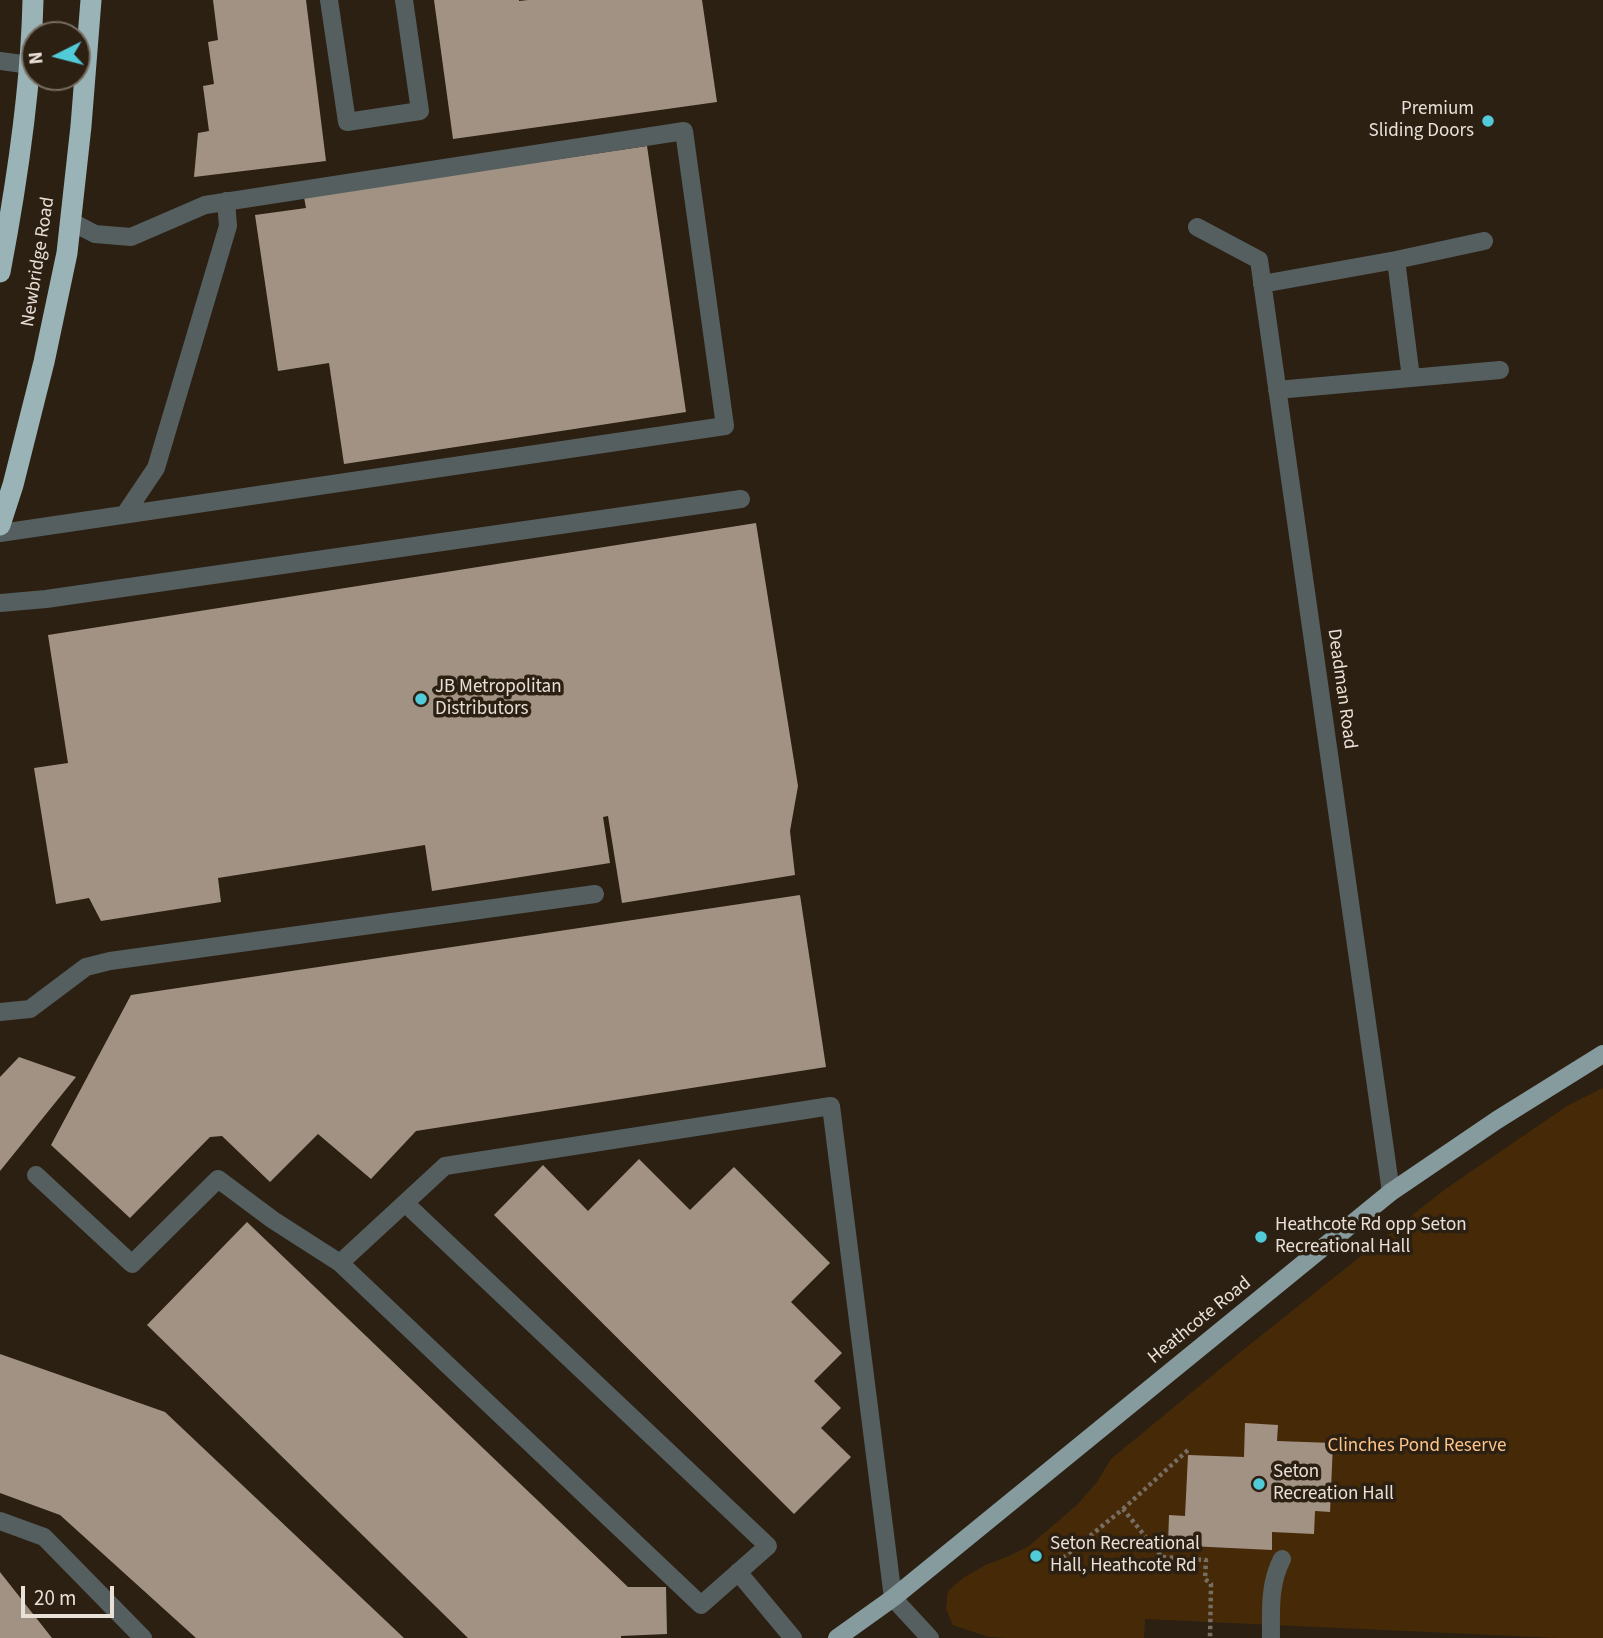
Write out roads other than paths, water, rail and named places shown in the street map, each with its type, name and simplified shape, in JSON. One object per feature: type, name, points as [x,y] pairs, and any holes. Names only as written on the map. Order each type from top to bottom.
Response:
[{"type":"highway","name":"Newbridge Road","points":[[32,21],[33,0]]},
{"type":"highway","name":"Newbridge Road","points":[[0,525],[13,485],[44,362],[66,253],[81,126],[91,0]]},
{"type":"highway","name":"Newbridge Road","points":[[0,272],[27,91]]},
{"type":"main road","name":"Heathcote Road","points":[[837,1638],[893,1598],[1391,1192],[1497,1119],[1603,1054]]},
{"type":"street","points":[[329,0],[347,122],[420,111],[404,0]]},
{"type":"street","points":[[0,61],[21,64]]},
{"type":"street","points":[[0,533],[725,426],[684,131],[205,205],[131,237],[95,234],[70,221]]},
{"type":"street","points":[[125,514],[156,468],[228,226],[226,201]]},
{"type":"street","name":"Deadman Road","points":[[1197,228],[1259,260],[1391,1192]]},
{"type":"street","points":[[1262,284],[1484,241]]},
{"type":"street","points":[[1396,260],[1411,379]]},
{"type":"street","points":[[1277,390],[1500,370]]},
{"type":"street","points":[[0,603],[46,599],[741,499]]},
{"type":"street","points":[[0,1012],[30,1009],[86,967],[110,961],[595,894]]},
{"type":"street","points":[[340,1263],[445,1166],[831,1106],[893,1598],[930,1638]]},
{"type":"street","points":[[36,1175],[132,1264],[218,1179],[273,1220],[340,1263],[701,1605],[768,1546],[405,1203]]},
{"type":"street","points":[[0,1521],[44,1537],[143,1638]]},
{"type":"street","points":[[1271,1638],[1271,1589],[1282,1559]]},
{"type":"street","points":[[738,1572],[793,1638]]},
{"type":"place","name":"Premium Sliding Doors","points":[[1488,121]]},
{"type":"place","name":"JB Metropolitan Distributors","points":[[421,699]]},
{"type":"place","name":"Heathcote Rd opp Seton Recreational Hall","points":[[1261,1237]]},
{"type":"place","name":"Seton Recreation Hall","points":[[1259,1484]]},
{"type":"place","name":"Seton Recreational Hall, Heathcote Rd","points":[[1036,1556]]},
{"type":"park label","name":"Clinches Pond Reserve","points":[[1417,1447]]}]
